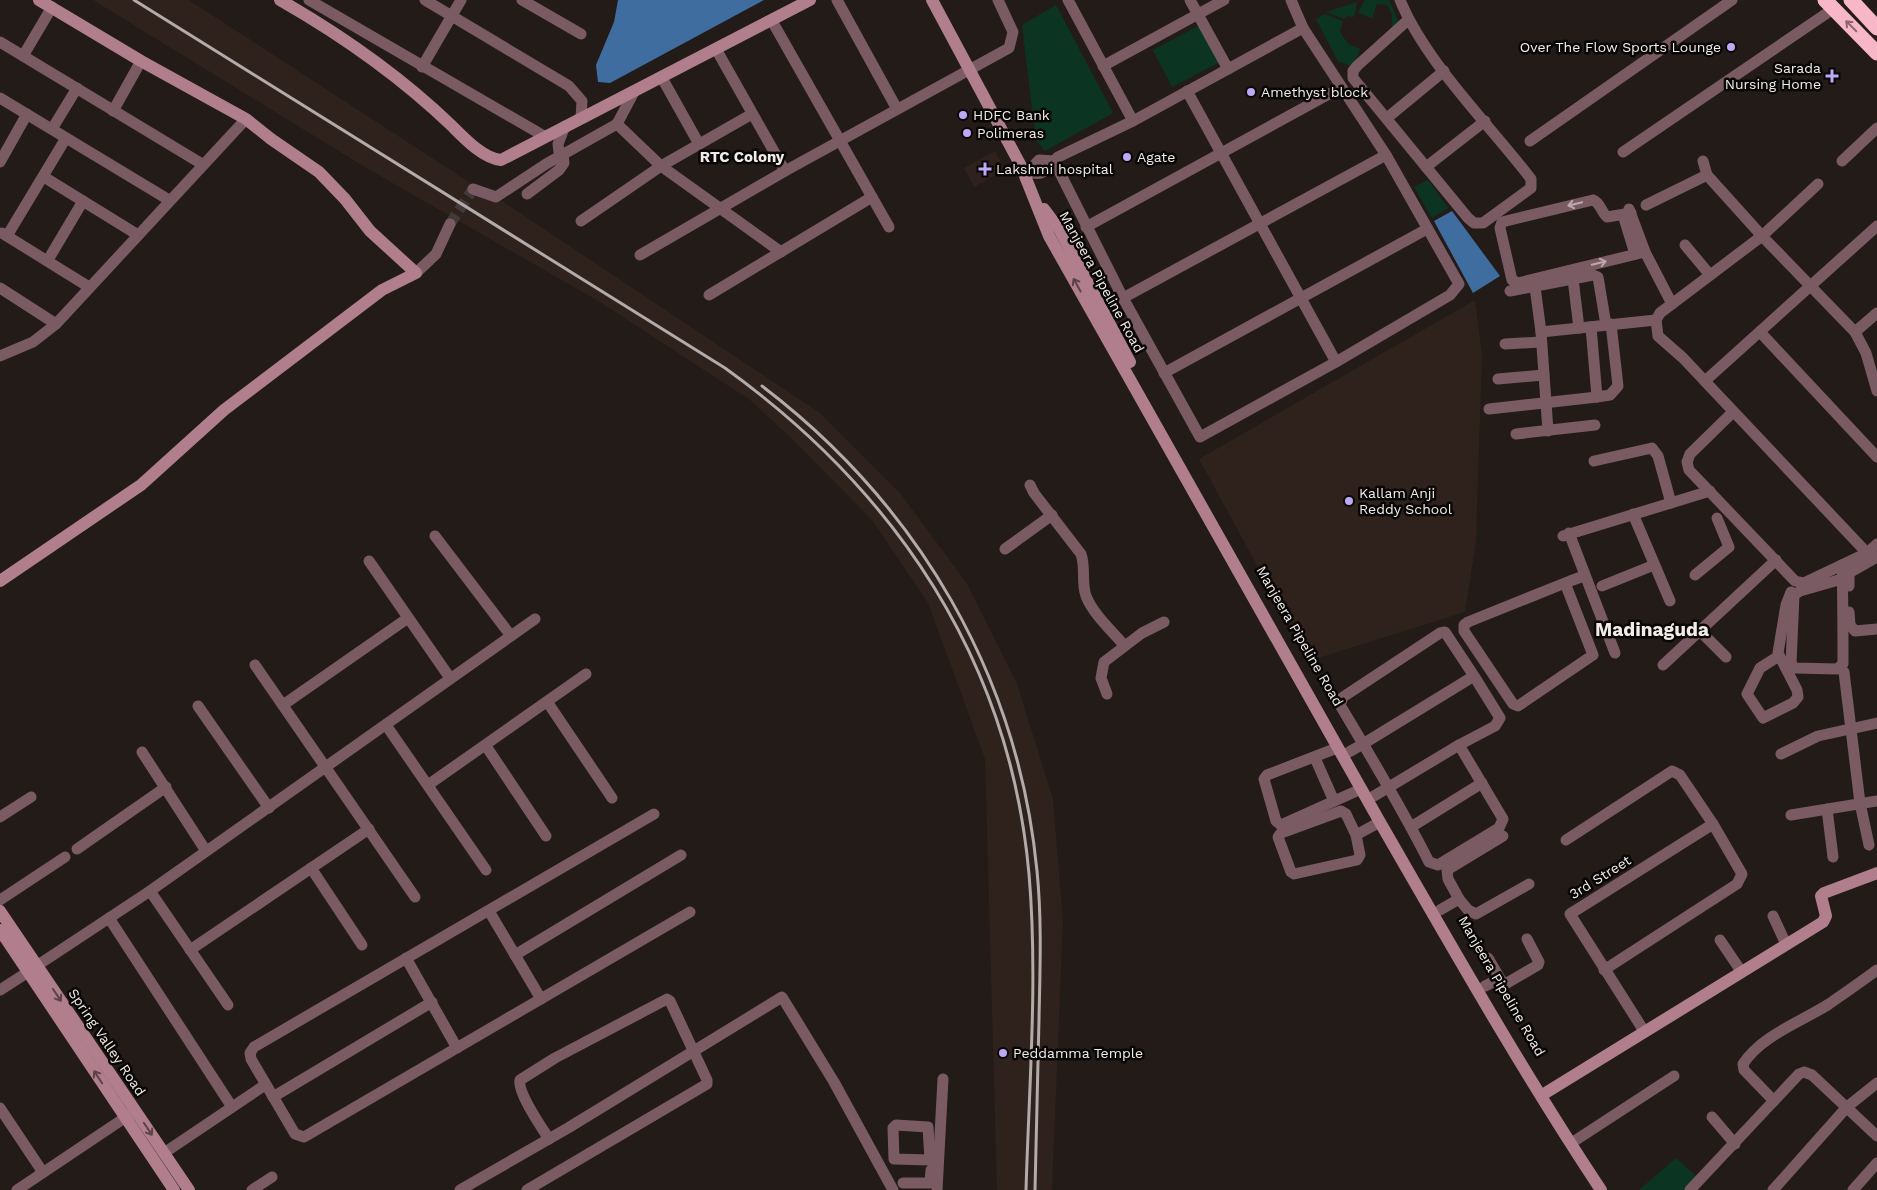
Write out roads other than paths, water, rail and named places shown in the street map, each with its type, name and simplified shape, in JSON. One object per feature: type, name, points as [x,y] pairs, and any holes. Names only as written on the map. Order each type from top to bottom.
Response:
[{"type":"highway","points":[[1851,0],[1877,28]]},
{"type":"highway","points":[[1829,5],[1877,53]]},
{"type":"street","points":[[39,0],[141,62],[246,119],[271,140],[319,172],[345,199],[370,230],[416,273]]},
{"type":"street","points":[[280,0],[382,64],[466,139],[492,159],[501,160],[544,136],[662,78],[810,0]]},
{"type":"street","points":[[303,13],[309,0],[544,136]]},
{"type":"street","points":[[425,0],[569,86],[582,101],[581,118]]},
{"type":"street","points":[[422,67],[461,0]]},
{"type":"street","points":[[522,0],[581,34]]},
{"type":"street","points":[[837,0],[898,109]]},
{"type":"street","name":"Manjeera Pipeline Road","points":[[932,0],[1027,174],[1035,197],[1059,229],[1343,750],[1361,789],[1450,936],[1546,1104],[1601,1190]]},
{"type":"street","points":[[640,255],[785,171],[1009,48],[1013,32],[998,0]]},
{"type":"street","points":[[1190,0],[1228,69]]},
{"type":"street","points":[[1104,66],[1224,0]]},
{"type":"street","points":[[1052,162],[1123,298],[1200,437],[1336,362],[1455,291],[1459,284],[1386,155],[1340,88],[1303,28],[1291,0]]},
{"type":"street","points":[[1400,0],[1408,20],[1444,71],[1531,179],[1531,188],[1483,223],[1474,223],[1353,78],[1353,71],[1408,20]]},
{"type":"street","points":[[1530,141],[1732,0]]},
{"type":"street","points":[[1072,1],[1133,121]]},
{"type":"street","points":[[1623,152],[1829,5]]},
{"type":"street","points":[[23,56],[52,7]]},
{"type":"street","points":[[772,21],[889,227]]},
{"type":"street","points":[[1027,174],[1032,165],[1039,160],[1052,162],[1058,157],[1133,121],[1303,28]]},
{"type":"street","points":[[0,42],[202,164]]},
{"type":"street","points":[[716,50],[785,171]]},
{"type":"street","points":[[113,111],[141,62]]},
{"type":"street","points":[[1387,118],[1444,71]]},
{"type":"street","points":[[662,78],[699,144]]},
{"type":"street","points":[[52,130],[77,88]]},
{"type":"street","points":[[1086,227],[1340,88]]},
{"type":"street","points":[[1187,91],[1336,362]]},
{"type":"street","points":[[473,189],[496,197],[617,124],[634,92]]},
{"type":"street","points":[[0,98],[170,200]]},
{"type":"street","points":[[2,156],[28,114]]},
{"type":"street","points":[[581,221],[661,166],[752,114]]},
{"type":"street","points":[[0,356],[33,342],[56,324],[202,164],[246,119]]},
{"type":"street","points":[[1426,167],[1485,121]]},
{"type":"street","points":[[617,124],[661,166],[781,252]]},
{"type":"street","points":[[527,194],[559,170],[564,164],[563,155],[559,152],[558,144],[565,126]]},
{"type":"street","points":[[1842,161],[1877,128]]},
{"type":"street","points":[[66,138],[44,177],[3,234],[89,287]]},
{"type":"street","points":[[1123,298],[1386,155]]},
{"type":"street","points":[[1703,161],[1707,176],[1855,332],[1866,353],[1877,391]]},
{"type":"street","points":[[1646,206],[1707,176]]},
{"type":"street","points":[[44,177],[138,235]]},
{"type":"street","points":[[1818,184],[1762,236],[1660,312],[1656,320],[1658,336],[1872,555]]},
{"type":"street","points":[[710,295],[872,197]]},
{"type":"street","points":[[1640,253],[1518,284],[1512,280],[1500,228],[1502,222],[1593,200],[1599,204],[1602,213],[1607,217],[1628,213],[1640,253],[1672,304]]},
{"type":"street","points":[[48,260],[82,201]]},
{"type":"street","points":[[0,581],[140,485],[224,410],[382,290],[416,273],[436,254],[450,224]]},
{"type":"street","points":[[1705,382],[1877,226]]},
{"type":"street","points":[[1164,373],[1427,229]]},
{"type":"street","points":[[1685,245],[1710,275]]},
{"type":"street","points":[[1489,409],[1610,395],[1615,392],[1618,386],[1598,277],[1573,279],[1510,291]]},
{"type":"street","points":[[1573,279],[1585,328],[1597,397]]},
{"type":"street","points":[[1535,287],[1548,431]]},
{"type":"street","points":[[0,288],[56,324]]},
{"type":"street","points":[[1855,332],[1877,313]]},
{"type":"street","points":[[1506,344],[1608,324],[1656,320]]},
{"type":"street","points":[[1760,332],[1877,457]]},
{"type":"street","points":[[1498,379],[1544,374]]},
{"type":"street","points":[[1733,412],[1690,454],[1687,462],[1692,474],[1795,581],[1804,583],[1842,565],[1872,555]]},
{"type":"street","points":[[1516,434],[1595,425]]},
{"type":"street","points":[[1594,461],[1647,447],[1652,448],[1658,456],[1671,503]]},
{"type":"street","points":[[1030,485],[1081,554],[1084,564],[1084,585],[1087,597],[1124,645]]},
{"type":"street","points":[[1615,653],[1566,534],[1710,491]]},
{"type":"street","points":[[1633,514],[1670,601]]},
{"type":"street","points":[[1005,550],[1052,515]]},
{"type":"street","points":[[1695,575],[1728,549],[1729,543],[1719,522],[1736,518]]},
{"type":"street","points":[[436,536],[511,636]]},
{"type":"street","points":[[1877,544],[1872,555],[1852,570],[1848,577],[1851,628],[1855,631],[1877,630]]},
{"type":"street","points":[[1663,665],[1776,560]]},
{"type":"street","points":[[369,561],[450,678]]},
{"type":"street","points":[[1602,586],[1654,565]]},
{"type":"street","points":[[1842,565],[1842,579],[1842,666],[1837,669],[1795,668],[1791,664],[1794,595],[1800,591],[1842,579]]},
{"type":"street","points":[[1565,583],[1590,643],[1593,655],[1590,659],[1518,706],[1513,704],[1464,631],[1464,625],[1468,622],[1565,583],[1584,576]]},
{"type":"street","points":[[1780,656],[1760,668],[1747,694],[1763,718],[1793,703],[1798,697],[1797,690],[1780,656],[1778,653],[1786,605],[1795,581]]},
{"type":"street","points":[[283,704],[408,618]]},
{"type":"street","points":[[0,990],[150,891],[535,619]]},
{"type":"street","points":[[1107,694],[1101,678],[1101,669],[1104,662],[1124,645],[1164,622]]},
{"type":"street","points":[[1700,631],[1726,657]]},
{"type":"street","points":[[1374,796],[1388,787],[1459,745],[1495,726],[1500,718],[1445,632],[1440,633],[1343,697],[1340,706],[1363,744],[1388,787],[1411,827],[1429,862],[1438,865],[1503,824],[1503,819],[1459,745]]},
{"type":"street","points":[[1590,643],[1608,634]]},
{"type":"street","points":[[254,665],[283,704],[415,897]]},
{"type":"street","points":[[1844,672],[1860,803],[1869,845]]},
{"type":"street","points":[[428,785],[548,703],[586,674]]},
{"type":"street","points":[[1361,789],[1281,825],[1276,821],[1264,779],[1267,775],[1315,758],[1363,744],[1474,676]]},
{"type":"street","points":[[548,703],[612,798]]},
{"type":"street","points":[[198,706],[269,808]]},
{"type":"street","points":[[1780,754],[1818,736],[1877,723]]},
{"type":"street","points":[[386,725],[486,870]]},
{"type":"street","points":[[486,746],[546,836]]},
{"type":"street","name":"Manjeera Pipeline Road","points":[[1343,750],[1374,796],[1440,910],[1450,936],[1485,986],[1576,1140],[1610,1190]]},
{"type":"street","points":[[142,752],[206,851]]},
{"type":"street","points":[[1315,758],[1334,801]]},
{"type":"street","points":[[1566,840],[1672,771],[1680,775],[1740,867],[1741,879],[1737,884],[1604,970]]},
{"type":"street","points":[[1411,827],[1482,784]]},
{"type":"street","points":[[77,849],[166,787]]},
{"type":"street","points":[[0,817],[31,797]]},
{"type":"street","points":[[1791,816],[1877,801]]},
{"type":"street","points":[[1827,809],[1833,857]]},
{"type":"street","points":[[1342,811],[1346,814],[1356,835],[1360,855],[1357,860],[1294,874],[1291,872],[1278,837],[1281,833],[1342,811]]},
{"type":"street","points":[[654,814],[254,1047],[250,1056],[295,1134],[304,1137],[690,912]]},
{"type":"street","points":[[1356,835],[1380,822]]},
{"type":"street","name":"3rd Street","points":[[1644,1031],[1570,914],[1713,824]]},
{"type":"street","points":[[190,950],[369,829]]},
{"type":"street","points":[[1503,836],[1448,870],[1448,879],[1459,899],[1468,910],[1476,914],[1529,884]]},
{"type":"street","points":[[515,955],[680,855]]},
{"type":"street","points":[[0,900],[65,857]]},
{"type":"street","points":[[312,868],[362,945]]},
{"type":"street","points":[[1547,1092],[1823,922],[1826,916],[1821,896],[1824,893],[1877,874]]},
{"type":"street","points":[[150,891],[228,1005]]},
{"type":"street","points":[[1440,910],[1459,899]]},
{"type":"street","name":"Spring Valley Road","points":[[0,911],[124,1118],[174,1190]]},
{"type":"street","points":[[489,911],[541,999]]},
{"type":"street","points":[[1773,916],[1786,944]]},
{"type":"street","points":[[109,918],[232,1107]]},
{"type":"street","name":"Spring Valley Road","points":[[0,930],[33,968],[135,1110],[189,1190]]},
{"type":"street","points":[[1488,958],[1502,982],[1507,983],[1538,965],[1539,962],[1527,939]]},
{"type":"street","points":[[1720,940],[1741,971]]},
{"type":"street","points":[[406,958],[457,1048]]},
{"type":"street","points":[[1774,1101],[1744,1070],[1743,1064],[1748,1057],[1785,1029],[1828,1005],[1877,970]]},
{"type":"street","points":[[1485,986],[1500,979]]},
{"type":"street","points":[[460,1190],[549,1139],[782,997],[898,1186],[935,1185],[933,1162],[938,1086]]},
{"type":"street","points":[[527,1190],[704,1088],[707,1084],[694,1050],[667,999],[524,1077],[519,1084],[549,1139]]},
{"type":"street","points":[[166,1156],[269,1091],[432,1002]]},
{"type":"street","points":[[1690,1190],[1799,1074],[1804,1072],[1812,1075],[1877,1136]]},
{"type":"street","points":[[1576,1140],[1674,1076]]},
{"type":"street","points":[[1773,1190],[1847,1107],[1877,1083]]},
{"type":"street","points":[[166,1156],[232,1107],[269,1091]]},
{"type":"street","points":[[0,1108],[42,1171]]},
{"type":"street","points":[[17,1190],[42,1171],[135,1110]]},
{"type":"street","points":[[1712,1117],[1734,1144]]},
{"type":"street","points":[[933,1162],[894,1159],[894,1127],[896,1125],[928,1126],[934,1138]]},
{"type":"street","points":[[1852,1190],[1877,1163]]},
{"type":"street","points":[[252,1190],[272,1177]]},
{"type":"water","points":[[618,0],[764,0],[610,83],[598,82],[596,65],[614,22]]},
{"type":"water","points":[[1452,211],[1500,276],[1473,293],[1434,221]]},
{"type":"tunnel","points":[[450,224],[473,189]]},
{"type":"railway","points":[[134,0],[725,368],[786,416],[842,469],[891,526],[934,587],[970,653],[998,722],[1017,796],[1029,874],[1033,953],[1026,1190]]},
{"type":"railway","points":[[762,386],[818,433],[868,484],[913,540],[951,600],[983,663],[1008,729],[1026,799],[1039,890],[1040,964],[1035,1190]]},
{"type":"place","name":"Over The Flow Sports Lounge","points":[[1731,47]]},
{"type":"place","name":"Sarada Nursing Home","points":[[1832,76]]},
{"type":"place","name":"Amethyst block","points":[[1251,92]]},
{"type":"place","name":"HDFC Bank","points":[[963,115]]},
{"type":"place","name":"Polimeras","points":[[967,133]]},
{"type":"place","name":"Agate","points":[[1127,157]]},
{"type":"place","name":"Lakshmi hospital","points":[[985,169]]},
{"type":"place","name":"Kallam Anji Reddy School","points":[[1349,501]]},
{"type":"place","name":"Peddamma Temple","points":[[1003,1053]]},
{"type":"district","name":"RTC Colony","points":[[742,157]]},
{"type":"district","name":"Madinaguda","points":[[1652,629]]}]
